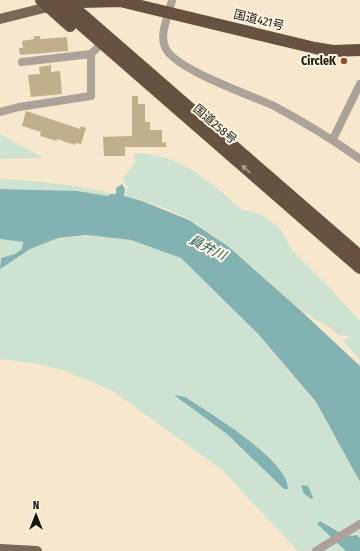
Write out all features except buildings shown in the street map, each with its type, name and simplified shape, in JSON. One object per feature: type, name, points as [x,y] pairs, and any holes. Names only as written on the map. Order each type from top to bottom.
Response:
[{"type":"highway","name":"国道421号","points":[[49,2],[74,5],[120,0],[171,6],[314,48],[333,51],[360,50]]},
{"type":"highway","name":"国道258号","points":[[49,2],[74,5],[360,256]]},
{"type":"highway","points":[[49,2],[94,51],[204,142],[228,153]]},
{"type":"highway","name":"国道258号","points":[[74,5],[228,153],[296,210],[360,268]]},
{"type":"main road","points":[[0,19],[49,2]]},
{"type":"main road","points":[[0,549],[37,551]]},
{"type":"street","points":[[36,0],[49,2]]},
{"type":"street","points":[[171,6],[162,38],[165,49],[174,60],[202,75],[273,106],[332,139],[360,159]]},
{"type":"street","points":[[0,112],[19,107],[91,96],[94,51],[22,62]]},
{"type":"street","points":[[332,139],[360,84]]},
{"type":"street","points":[[316,551],[360,524]]},
{"type":"green space","points":[[0,134],[44,158],[0,159]]},
{"type":"green space","points":[[142,153],[173,160],[185,166],[208,181],[243,210],[252,211],[263,216],[280,228],[292,250],[360,321],[360,360],[342,340],[352,337],[338,335],[329,327],[304,312],[233,250],[205,229],[183,216],[167,209],[124,196],[128,187],[122,179],[135,163],[134,154]]},
{"type":"green space","points":[[0,179],[55,183],[110,193],[107,196],[77,191],[0,189]]},
{"type":"green space","points":[[86,236],[131,240],[181,258],[258,335],[316,403],[360,482],[360,538],[357,534],[347,535],[320,521],[329,534],[346,551],[298,551],[222,470],[113,391],[63,370],[39,364],[0,359],[0,269],[30,249],[58,238]]},
{"type":"green space","points":[[0,239],[23,242],[22,249],[15,254],[1,258],[0,260]]},
{"type":"water","name":"員弁川","points":[[122,184],[125,189],[124,196],[142,201],[189,220],[229,247],[360,366],[360,482],[316,402],[258,334],[181,258],[131,240],[86,235],[58,238],[30,249],[0,269],[1,258],[15,254],[22,249],[23,242],[0,239],[0,189],[77,191],[108,196],[110,194],[116,194],[116,188]]},
{"type":"water","points":[[174,395],[185,397],[228,425],[262,451],[285,477],[288,489],[284,489],[227,434]]},
{"type":"water","points":[[301,485],[308,486],[313,497],[312,499],[304,494]]},
{"type":"water","points":[[320,521],[346,536],[357,535],[360,538],[360,551],[346,551],[317,524]]},
{"type":"place","name":"CircleK","points":[[344,61]]}]
